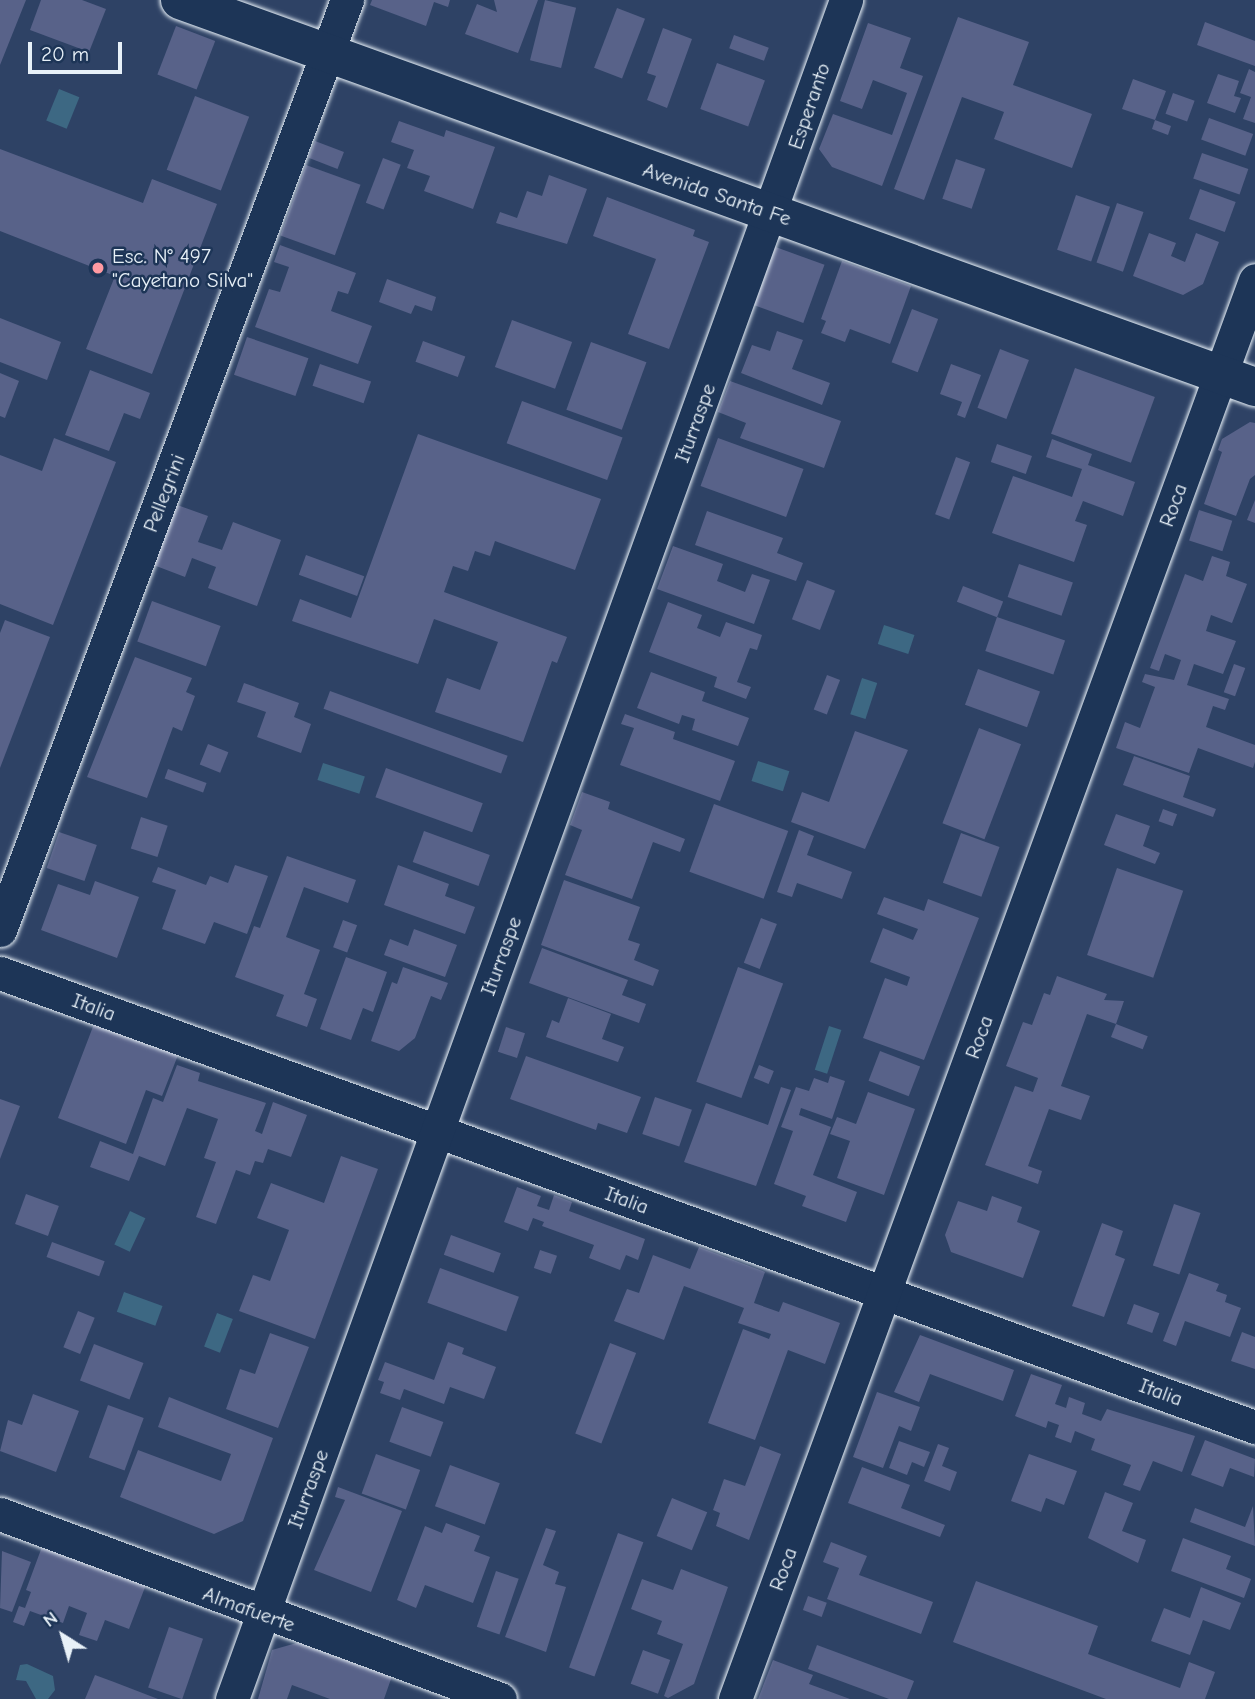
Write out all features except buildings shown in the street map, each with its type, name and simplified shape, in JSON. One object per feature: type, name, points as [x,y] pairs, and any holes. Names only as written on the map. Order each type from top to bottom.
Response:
[{"type":"main road","name":"Avenida Santa Fe","points":[[180,0],[328,57],[1238,381]]},
{"type":"street","name":"Pellegrini","points":[[0,930],[328,57],[347,0]]},
{"type":"street","name":"Esperanto","points":[[772,213],[846,0]]},
{"type":"street","name":"Iturraspe","points":[[232,1699],[772,213]]},
{"type":"street","name":"Roca","points":[[735,1699],[886,1292],[1238,381],[1255,280]]},
{"type":"street","name":"Italia","points":[[0,973],[1255,1427]]},
{"type":"street","name":"Almafuerte","points":[[0,1514],[262,1614],[500,1699]]},
{"type":"water","points":[[59,89],[79,97],[67,129],[46,121]]},
{"type":"water","points":[[884,625],[914,635],[908,654],[878,644]]},
{"type":"water","points":[[862,678],[877,683],[865,719],[850,714]]},
{"type":"water","points":[[758,761],[789,771],[783,791],[752,781]]},
{"type":"water","points":[[323,763],[365,777],[359,794],[317,780]]},
{"type":"water","points":[[829,1026],[841,1030],[827,1074],[815,1070]]},
{"type":"water","points":[[130,1211],[145,1218],[130,1252],[114,1245]]},
{"type":"water","points":[[124,1292],[163,1306],[155,1326],[117,1312]]},
{"type":"water","points":[[217,1313],[233,1319],[220,1353],[204,1347]]},
{"type":"water","points":[[27,1664],[53,1676],[55,1690],[48,1699],[36,1699],[26,1681],[16,1680],[20,1665]]},
{"type":"place","name":"Esc. N° 497 \"Cayetano Silva\"","points":[[98,268]]}]
